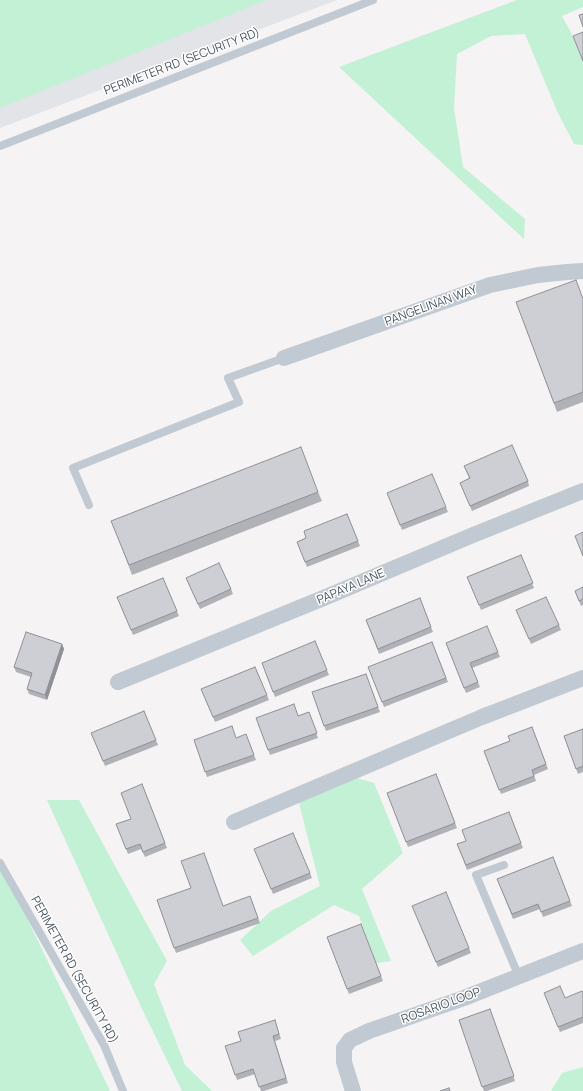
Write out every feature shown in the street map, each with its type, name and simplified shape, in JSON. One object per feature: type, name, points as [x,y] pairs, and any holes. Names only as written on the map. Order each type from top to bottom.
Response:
[{"type":"street","name":"PANGELINAN WAY","points":[[284,358],[490,285],[538,275],[583,271]]},
{"type":"street","name":"PAPAYA LANE","points":[[118,682],[583,490]]},
{"type":"street","points":[[234,822],[482,717],[583,678]]},
{"type":"street","name":"ROSARIO LOOP","points":[[353,1091],[344,1062],[344,1048],[350,1040],[369,1031],[464,998],[583,951]]},
{"type":"lane","name":"PERIMETER RD (SECURITY RD)","points":[[0,146],[373,0]]},
{"type":"lane","points":[[89,505],[73,468],[239,402],[228,378],[284,358]]},
{"type":"lane","name":"PERIMETER RD (SECURITY RD)","points":[[0,864],[104,1045],[123,1091]]},
{"type":"lane","points":[[504,865],[476,875],[519,977]]},
{"type":"shaded area","points":[[0,0],[337,0],[0,128]]},
{"type":"green space","points":[[0,0],[267,0],[0,108]]},
{"type":"green space","points":[[517,0],[583,0],[583,7],[562,16],[575,40],[583,61],[583,145],[574,144],[557,111],[525,34],[491,36],[457,54],[454,108],[463,167],[525,219],[524,239],[339,67]]},
{"type":"green space","points":[[346,775],[374,783],[403,853],[362,889],[391,961],[376,963],[359,916],[334,905],[253,956],[240,940],[271,911],[320,886],[298,799]]},
{"type":"green space","points":[[47,800],[79,800],[167,961],[154,984],[185,1065],[212,1091],[182,1091],[143,1011]]},
{"type":"green space","points":[[3,868],[110,1091],[0,1091],[0,869]]},
{"type":"green space","points":[[583,1067],[583,1091],[551,1091],[562,1073]]},
{"type":"building","points":[[583,14],[583,27],[579,15]]},
{"type":"building","points":[[583,32],[583,61],[573,36]]},
{"type":"building","points":[[576,280],[583,299],[583,392],[554,403],[516,302]]},
{"type":"building","points":[[512,445],[528,481],[470,506],[460,483],[470,478],[464,466]]},
{"type":"building","points":[[301,447],[318,492],[129,565],[111,521]]},
{"type":"building","points":[[432,474],[446,507],[400,525],[387,493]]},
{"type":"building","points":[[347,514],[358,541],[305,562],[297,542],[306,538],[304,531]]},
{"type":"building","points":[[583,532],[583,556],[575,536]]},
{"type":"building","points":[[521,555],[533,583],[479,605],[467,577]]},
{"type":"building","points":[[219,563],[231,589],[198,604],[186,578]]},
{"type":"building","points":[[163,578],[177,611],[131,630],[117,597]]},
{"type":"building","points":[[583,587],[583,599],[579,601],[575,591]]},
{"type":"building","points":[[546,597],[559,625],[529,639],[516,610]]},
{"type":"building","points":[[420,598],[431,627],[378,649],[366,620]]},
{"type":"building","points":[[487,626],[498,652],[470,663],[478,682],[464,688],[446,643]]},
{"type":"building","points":[[26,632],[62,644],[45,695],[27,689],[32,673],[14,667]]},
{"type":"building","points":[[315,641],[327,670],[273,692],[262,663]]},
{"type":"building","points":[[432,642],[446,678],[382,702],[368,667]]},
{"type":"building","points":[[255,667],[267,695],[213,717],[201,689]]},
{"type":"building","points":[[366,674],[378,707],[324,726],[312,692]]},
{"type":"building","points":[[294,704],[298,716],[309,712],[317,733],[268,750],[256,718]]},
{"type":"building","points":[[144,711],[156,740],[103,761],[91,733]]},
{"type":"building","points":[[232,726],[236,738],[246,734],[254,755],[205,772],[194,740]]},
{"type":"building","points":[[532,727],[546,764],[532,770],[534,776],[499,790],[484,751],[510,741],[508,736]]},
{"type":"building","points":[[583,729],[583,766],[576,769],[564,736]]},
{"type":"building","points":[[436,774],[455,823],[406,842],[387,793]]},
{"type":"building","points":[[142,784],[165,843],[143,852],[140,844],[126,849],[116,824],[131,819],[121,793]]},
{"type":"building","points":[[509,812],[521,843],[466,865],[457,844],[466,841],[462,830]]},
{"type":"building","points":[[293,833],[310,873],[271,889],[254,849]]},
{"type":"building","points":[[204,853],[223,906],[250,896],[258,918],[174,948],[157,900],[191,888],[181,861]]},
{"type":"building","points":[[553,857],[570,901],[541,912],[538,904],[512,914],[497,879]]},
{"type":"building","points":[[446,892],[469,948],[436,962],[412,906]]},
{"type":"building","points":[[361,924],[381,976],[347,989],[327,937]]},
{"type":"building","points":[[560,986],[565,998],[582,991],[583,1017],[558,1027],[544,993]]},
{"type":"building","points":[[490,1009],[514,1076],[482,1087],[459,1020]]},
{"type":"building","points":[[275,1020],[279,1034],[273,1036],[286,1078],[259,1087],[253,1069],[235,1075],[225,1046],[241,1041],[238,1032]]},
{"type":"building","points":[[449,1088],[450,1091],[440,1091]]}]
